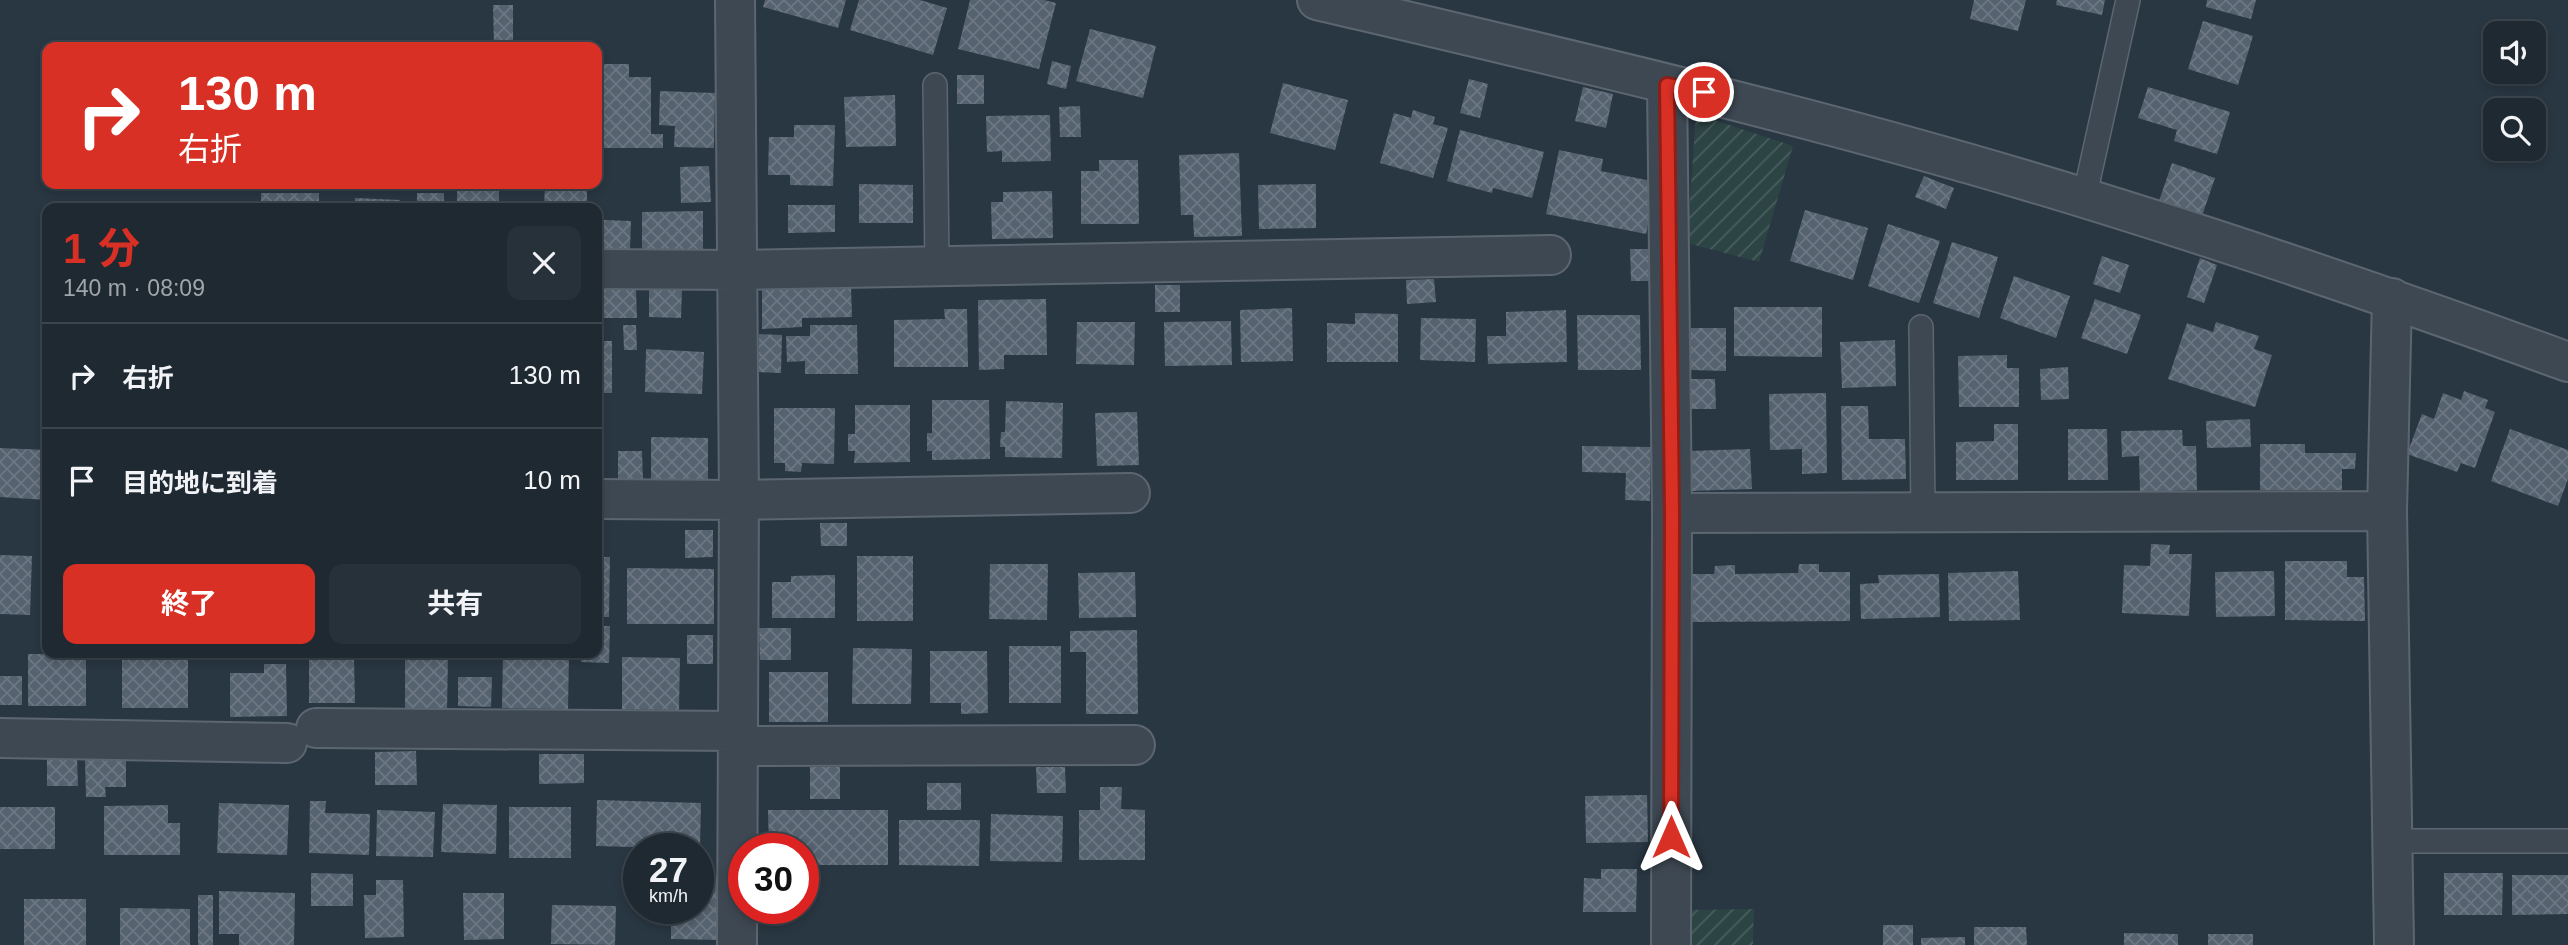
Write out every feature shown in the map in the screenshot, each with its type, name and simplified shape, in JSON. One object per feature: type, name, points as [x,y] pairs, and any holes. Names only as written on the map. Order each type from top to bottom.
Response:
[{"type":"street","points":[[735,0],[737,945]]},
{"type":"street","points":[[1340,3],[1667,85],[1723,96],[2029,181],[2392,298],[2568,362]]},
{"type":"street","points":[[1667,85],[1672,513],[1671,945]]},
{"type":"street","points":[[602,269],[737,270],[1551,255]]},
{"type":"street","points":[[2392,298],[2387,511],[2394,945]]},
{"type":"street","points":[[602,499],[738,500],[1129,493]]},
{"type":"street","points":[[1672,513],[2387,511]]},
{"type":"street","points":[[0,738],[301,736],[1135,745]]},
{"type":"lane","points":[[2084,199],[2128,0]]},
{"type":"lane","points":[[935,85],[937,267]]},
{"type":"lane","points":[[1921,327],[1923,513]]},
{"type":"lane","points":[[2392,841],[2568,841]]},
{"type":"green space","points":[[1696,114],[1793,146],[1759,262],[1687,243]]},
{"type":"green space","points":[[1754,909],[1753,945],[1687,945],[1686,910]]},
{"type":"building","points":[[765,0],[846,0],[838,28],[763,7]]},
{"type":"building","points":[[859,0],[920,0],[947,8],[933,55],[850,30]]},
{"type":"building","points":[[970,0],[1044,0],[1056,3],[1039,69],[958,49]]},
{"type":"building","points":[[1974,0],[2026,0],[2018,31],[1970,19]]},
{"type":"building","points":[[2057,0],[2105,0],[2102,15],[2056,5]]},
{"type":"building","points":[[2207,0],[2256,0],[2251,19],[2206,7]]},
{"type":"building","points":[[493,5],[513,5],[513,42],[494,42]]},
{"type":"building","points":[[2203,21],[2253,36],[2238,85],[2188,69]]},
{"type":"building","points":[[1090,29],[1156,46],[1143,98],[1076,81]]},
{"type":"building","points":[[1052,61],[1071,66],[1066,89],[1047,84]]},
{"type":"building","points":[[602,64],[629,64],[629,77],[651,77],[651,134],[663,134],[663,148],[602,148]]},
{"type":"building","points":[[957,75],[984,75],[984,104],[957,104]]},
{"type":"building","points":[[1469,79],[1488,84],[1480,118],[1460,113]]},
{"type":"building","points":[[1283,83],[1348,100],[1335,150],[1270,133]]},
{"type":"building","points":[[1583,87],[1613,94],[1606,128],[1575,121]]},
{"type":"building","points":[[2148,87],[2230,112],[2217,154],[2174,141],[2177,130],[2138,118]]},
{"type":"building","points":[[660,91],[715,93],[714,148],[674,147],[675,126],[659,125]]},
{"type":"building","points":[[895,95],[896,146],[846,147],[844,97]]},
{"type":"building","points":[[1080,106],[1081,137],[1060,137],[1059,107]]},
{"type":"building","points":[[1413,110],[1435,117],[1433,124],[1448,128],[1433,178],[1380,163],[1394,113],[1411,118]]},
{"type":"building","points":[[1050,115],[1051,161],[1002,162],[1002,151],[987,152],[986,116]]},
{"type":"building","points":[[794,125],[835,125],[833,186],[790,185],[790,175],[768,175],[769,137],[794,137]]},
{"type":"building","points":[[1460,130],[1544,152],[1532,198],[1493,188],[1492,193],[1447,181]]},
{"type":"building","points":[[1559,150],[1603,159],[1601,171],[1657,182],[1646,234],[1546,214]]},
{"type":"building","points":[[1239,153],[1242,236],[1194,237],[1193,215],[1181,215],[1179,155]]},
{"type":"building","points":[[1099,160],[1138,160],[1139,224],[1081,224],[1081,171],[1099,171]]},
{"type":"building","points":[[2172,163],[2215,178],[2202,216],[2159,201]]},
{"type":"building","points":[[709,166],[711,202],[681,203],[680,167]]},
{"type":"building","points":[[1924,176],[1954,188],[1946,209],[1915,197]]},
{"type":"building","points":[[859,184],[913,185],[913,223],[859,223]]},
{"type":"building","points":[[1316,184],[1316,228],[1259,229],[1258,185]]},
{"type":"building","points":[[457,189],[499,189],[499,203],[457,203]]},
{"type":"building","points":[[545,189],[587,189],[587,203],[544,203]]},
{"type":"building","points":[[1052,191],[1053,238],[992,239],[991,202],[1003,202],[1003,192]]},
{"type":"building","points":[[261,193],[319,193],[319,203],[261,203]]},
{"type":"building","points":[[417,193],[444,193],[444,203],[417,203]]},
{"type":"building","points":[[355,198],[400,200],[400,203],[355,203]]},
{"type":"building","points":[[788,205],[835,205],[835,232],[788,233]]},
{"type":"building","points":[[1805,210],[1868,228],[1853,280],[1790,261]]},
{"type":"building","points":[[703,211],[703,250],[642,250],[642,212]]},
{"type":"building","points":[[604,220],[631,221],[630,250],[602,249]]},
{"type":"building","points":[[1888,224],[1940,241],[1919,303],[1868,286]]},
{"type":"building","points":[[1952,242],[1998,257],[1979,318],[1933,303]]},
{"type":"building","points":[[1630,249],[1650,249],[1651,281],[1631,281]]},
{"type":"building","points":[[2102,256],[2129,265],[2120,293],[2093,284]]},
{"type":"building","points":[[2200,258],[2217,265],[2204,303],[2187,297]]},
{"type":"building","points":[[2014,276],[2070,296],[2056,338],[2000,318]]},
{"type":"building","points":[[1434,279],[1436,302],[1407,304],[1406,280]]},
{"type":"building","points":[[1155,285],[1180,285],[1180,312],[1155,312]]},
{"type":"building","points":[[762,286],[851,286],[852,317],[802,318],[802,327],[762,329]]},
{"type":"building","points":[[649,289],[682,289],[681,318],[649,317]]},
{"type":"building","points":[[602,290],[636,290],[637,318],[602,318]]},
{"type":"building","points":[[1046,299],[1047,355],[1004,355],[1004,369],[979,370],[978,300]]},
{"type":"building","points":[[2095,299],[2141,315],[2127,354],[2081,338]]},
{"type":"building","points":[[1734,307],[1822,307],[1822,357],[1734,356]]},
{"type":"building","points":[[1292,308],[1293,361],[1241,362],[1240,310]]},
{"type":"building","points":[[944,309],[967,309],[968,367],[894,367],[894,320],[945,319]]},
{"type":"building","points":[[1566,310],[1567,362],[1488,364],[1487,336],[1506,336],[1506,312]]},
{"type":"building","points":[[1355,313],[1398,314],[1398,362],[1327,362],[1327,323],[1355,324]]},
{"type":"building","points":[[1577,315],[1640,315],[1641,370],[1578,370]]},
{"type":"building","points":[[1421,318],[1476,319],[1475,362],[1420,360]]},
{"type":"building","points":[[1231,321],[1232,365],[1165,366],[1164,322]]},
{"type":"building","points":[[1077,322],[1135,322],[1134,365],[1076,364]]},
{"type":"building","points":[[2216,322],[2259,336],[2254,349],[2272,355],[2255,407],[2168,379],[2187,323],[2213,332]]},
{"type":"building","points":[[623,325],[636,325],[637,350],[624,350]]},
{"type":"building","points":[[810,325],[857,325],[858,374],[805,374],[805,361],[787,362],[786,336],[810,336]]},
{"type":"building","points":[[1691,328],[1726,328],[1726,371],[1690,370]]},
{"type":"building","points":[[759,334],[782,335],[781,373],[758,372]]},
{"type":"building","points":[[1895,340],[1896,386],[1842,388],[1840,342]]},
{"type":"building","points":[[602,341],[612,341],[612,393],[602,393]]},
{"type":"building","points":[[646,349],[704,352],[702,394],[645,392]]},
{"type":"building","points":[[2007,355],[2007,368],[2019,368],[2019,407],[1959,407],[1958,356]]},
{"type":"building","points":[[2068,367],[2069,399],[2041,400],[2040,369]]},
{"type":"building","points":[[1685,379],[1715,379],[1716,409],[1686,409]]},
{"type":"building","points":[[2464,391],[2488,400],[2485,408],[2495,412],[2475,468],[2461,463],[2457,472],[2407,454],[2422,414],[2434,419],[2443,393],[2461,400]]},
{"type":"building","points":[[1826,393],[1827,473],[1802,474],[1802,449],[1770,450],[1769,394]]},
{"type":"building","points":[[932,400],[989,400],[990,459],[932,460],[932,451],[927,451],[927,433],[932,433]]},
{"type":"building","points":[[1006,401],[1063,403],[1062,458],[1005,457],[1005,447],[1000,447],[1001,432],[1005,432]]},
{"type":"building","points":[[855,405],[910,405],[910,462],[854,463],[855,451],[848,451],[848,434],[855,434]]},
{"type":"building","points":[[1841,406],[1868,406],[1869,439],[1905,439],[1906,479],[1842,480]]},
{"type":"building","points":[[774,408],[835,408],[834,464],[802,463],[801,472],[785,471],[785,463],[774,463]]},
{"type":"building","points":[[1137,412],[1139,465],[1097,466],[1095,413]]},
{"type":"building","points":[[2250,419],[2251,447],[2207,448],[2206,421]]},
{"type":"building","points":[[1994,424],[2018,424],[2018,480],[1956,480],[1956,442],[1994,441]]},
{"type":"building","points":[[2068,429],[2107,429],[2108,480],[2068,480]]},
{"type":"building","points":[[2510,429],[2568,450],[2568,479],[2558,506],[2491,481]]},
{"type":"building","points":[[2182,430],[2183,446],[2196,446],[2197,490],[2140,492],[2139,456],[2122,457],[2121,431]]},
{"type":"building","points":[[651,437],[708,438],[708,481],[651,480]]},
{"type":"building","points":[[2260,444],[2305,444],[2305,453],[2356,453],[2355,469],[2342,469],[2342,490],[2260,490]]},
{"type":"building","points":[[1582,446],[1651,447],[1650,501],[1625,500],[1626,473],[1582,472]]},
{"type":"building","points":[[0,448],[42,450],[42,500],[0,497]]},
{"type":"building","points":[[1750,449],[1752,489],[1690,491],[1689,451]]},
{"type":"building","points":[[618,451],[642,451],[643,481],[618,481]]},
{"type":"building","points":[[820,523],[847,523],[847,546],[821,546]]},
{"type":"building","points":[[685,530],[713,530],[713,557],[685,558]]},
{"type":"building","points":[[2151,544],[2170,545],[2169,554],[2192,554],[2189,616],[2122,613],[2124,565],[2150,566]]},
{"type":"building","points":[[0,555],[32,556],[30,615],[0,614]]},
{"type":"building","points":[[857,556],[913,556],[913,621],[857,621]]},
{"type":"building","points":[[602,557],[610,557],[609,617],[602,617]]},
{"type":"building","points":[[2285,561],[2347,561],[2347,577],[2364,577],[2365,621],[2285,620]]},
{"type":"building","points":[[990,564],[1048,564],[1047,620],[989,619]]},
{"type":"building","points":[[1799,564],[1819,564],[1819,572],[1850,572],[1850,621],[1690,622],[1689,574],[1714,574],[1715,566],[1735,565],[1735,574],[1798,573]]},
{"type":"building","points":[[627,568],[714,569],[714,624],[627,624]]},
{"type":"building","points":[[2018,571],[2020,620],[1949,621],[1948,573]]},
{"type":"building","points":[[2274,571],[2275,616],[2216,617],[2215,572]]},
{"type":"building","points":[[1135,572],[1136,617],[1079,618],[1078,573]]},
{"type":"building","points":[[1939,574],[1940,617],[1861,619],[1860,584],[1879,583],[1878,575]]},
{"type":"building","points":[[835,575],[835,618],[772,618],[772,582],[791,582],[791,576]]},
{"type":"building","points":[[602,626],[610,626],[609,663],[581,662],[581,658],[602,658]]},
{"type":"building","points":[[759,628],[791,628],[791,660],[760,660]]},
{"type":"building","points":[[1137,630],[1138,714],[1086,714],[1086,652],[1070,652],[1070,631]]},
{"type":"building","points":[[687,635],[713,635],[713,664],[687,664]]},
{"type":"building","points":[[1009,646],[1061,646],[1061,703],[1009,703]]},
{"type":"building","points":[[853,648],[912,649],[911,704],[852,704]]},
{"type":"building","points":[[930,651],[987,651],[988,713],[961,714],[961,703],[930,703]]},
{"type":"building","points":[[28,654],[42,654],[42,658],[86,658],[86,706],[28,706]]},
{"type":"building","points":[[622,657],[680,658],[679,710],[622,709]]},
{"type":"building","points":[[309,658],[354,658],[355,703],[309,703]]},
{"type":"building","points":[[405,658],[448,658],[447,712],[405,713]]},
{"type":"building","points":[[503,658],[569,658],[568,709],[502,708]]},
{"type":"building","points":[[122,659],[188,659],[188,708],[122,708]]},
{"type":"building","points":[[264,664],[286,664],[287,716],[230,717],[230,673],[264,673]]},
{"type":"building","points":[[769,672],[828,672],[828,722],[769,722]]},
{"type":"building","points":[[0,676],[22,676],[22,705],[0,705]]},
{"type":"building","points":[[458,677],[492,677],[491,707],[458,706]]},
{"type":"building","points":[[416,751],[417,785],[375,785],[375,752]]},
{"type":"building","points":[[539,754],[584,754],[584,783],[539,784]]},
{"type":"building","points":[[47,757],[77,757],[78,786],[47,786]]},
{"type":"building","points":[[126,759],[126,787],[105,787],[106,797],[86,797],[85,760]]},
{"type":"building","points":[[810,767],[840,767],[840,799],[810,799]]},
{"type":"building","points":[[1036,767],[1065,767],[1066,793],[1037,793]]},
{"type":"building","points":[[927,783],[961,783],[961,810],[927,810]]},
{"type":"building","points":[[1100,787],[1122,787],[1121,809],[1145,810],[1145,860],[1079,860],[1079,810],[1100,810]]},
{"type":"building","points":[[1647,795],[1648,842],[1586,843],[1585,796]]},
{"type":"building","points":[[597,800],[701,803],[700,833],[623,833],[623,847],[596,846]]},
{"type":"building","points":[[310,801],[326,801],[325,813],[370,814],[369,855],[309,853]]},
{"type":"building","points":[[219,803],[289,805],[287,855],[217,853]]},
{"type":"building","points":[[443,804],[497,805],[496,854],[441,852]]},
{"type":"building","points":[[168,805],[168,823],[180,823],[180,855],[104,855],[104,806]]},
{"type":"building","points":[[0,807],[55,807],[55,849],[0,849]]},
{"type":"building","points":[[509,807],[571,807],[571,858],[509,858]]},
{"type":"building","points":[[377,810],[435,812],[433,857],[376,856]]},
{"type":"building","points":[[768,810],[888,810],[888,865],[819,865],[819,833],[769,833]]},
{"type":"building","points":[[991,814],[1063,816],[1062,862],[990,861]]},
{"type":"building","points":[[899,820],[980,820],[979,866],[899,865]]},
{"type":"building","points":[[1601,869],[1637,869],[1636,912],[1583,912],[1584,878],[1601,879]]},
{"type":"building","points":[[311,873],[353,874],[353,906],[311,906]]},
{"type":"building","points":[[2444,873],[2503,873],[2502,915],[2444,915]]},
{"type":"building","points":[[2512,875],[2568,875],[2568,914],[2512,915]]},
{"type":"building","points":[[714,876],[722,876],[721,940],[671,939],[671,924],[714,924]]},
{"type":"building","points":[[376,880],[403,880],[404,937],[365,938],[364,895],[376,895]]},
{"type":"building","points":[[219,891],[295,893],[294,945],[239,945],[239,934],[219,934]]},
{"type":"building","points":[[463,893],[504,893],[504,939],[464,940]]},
{"type":"building","points":[[198,895],[213,895],[213,945],[198,945]]},
{"type":"building","points":[[24,899],[86,899],[86,945],[24,945]]},
{"type":"building","points":[[552,905],[616,906],[615,945],[551,944]]},
{"type":"building","points":[[120,908],[190,909],[190,945],[120,945]]},
{"type":"building","points":[[1883,925],[1913,925],[1913,945],[1883,945]]},
{"type":"building","points":[[1974,927],[2026,927],[2027,945],[1974,945]]},
{"type":"building","points":[[2124,933],[2178,934],[2178,945],[2124,945]]},
{"type":"building","points":[[2208,934],[2253,934],[2253,945],[2208,945]]},
{"type":"building","points":[[1965,937],[1965,945],[1921,945],[1921,938]]},
{"type":"route","points":[[1671,837],[1672,513],[1667,85],[1704,92]]}]
